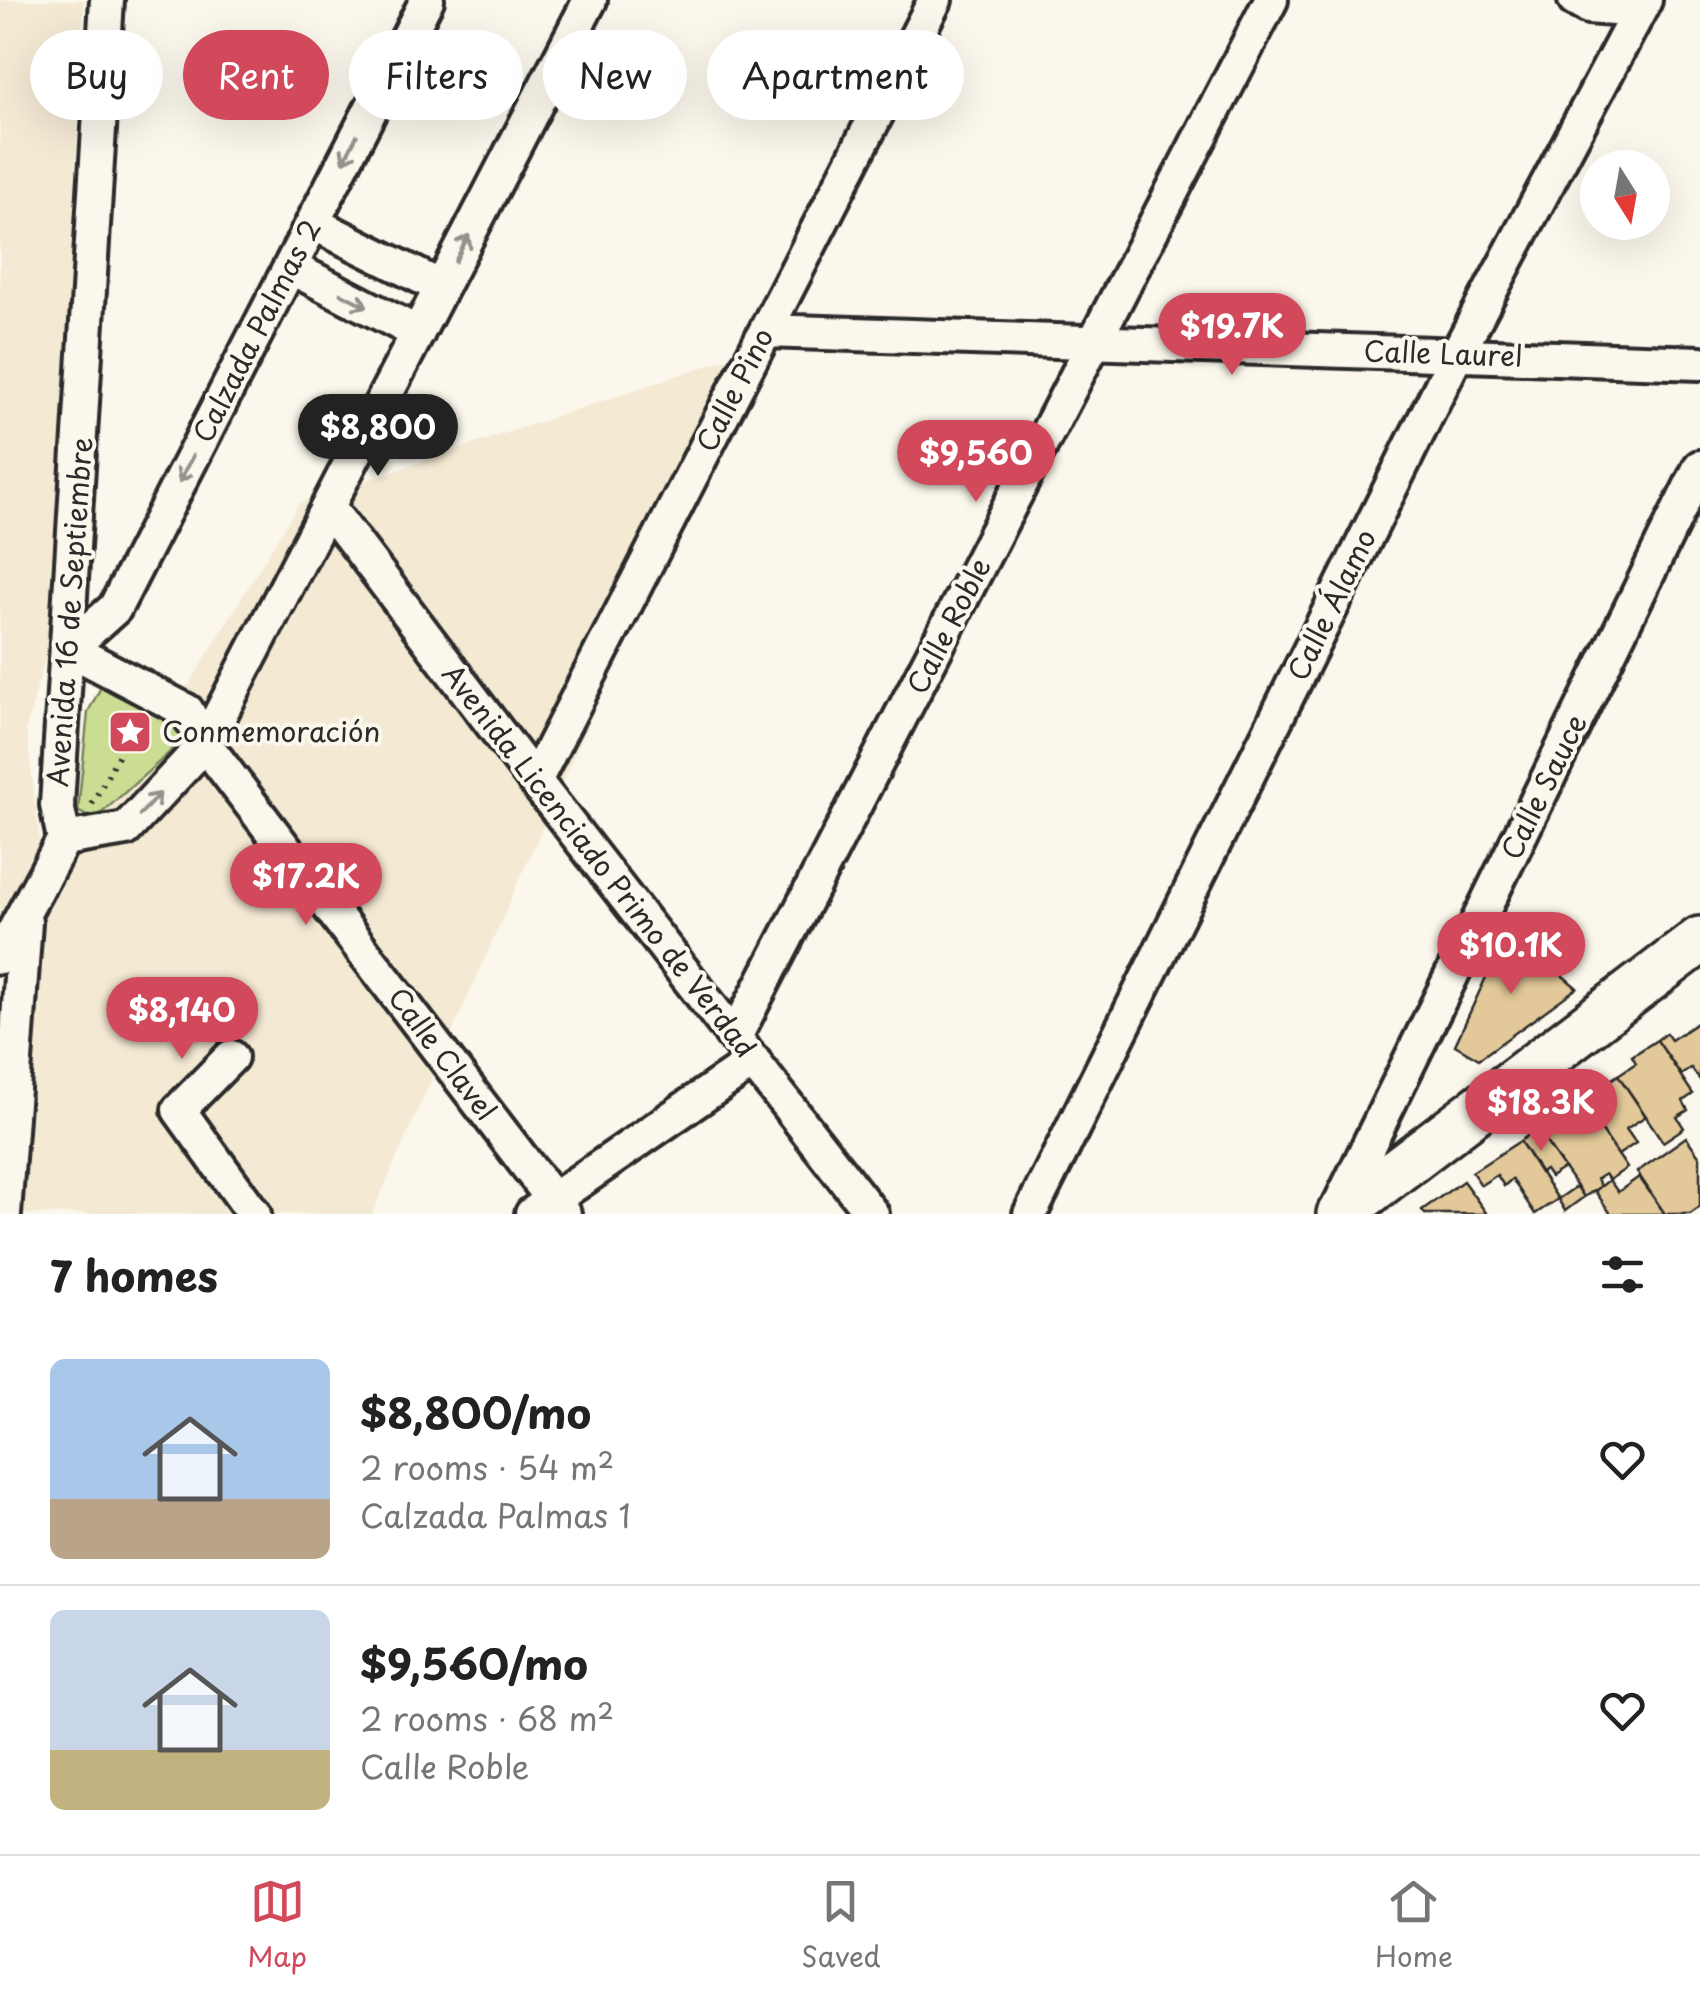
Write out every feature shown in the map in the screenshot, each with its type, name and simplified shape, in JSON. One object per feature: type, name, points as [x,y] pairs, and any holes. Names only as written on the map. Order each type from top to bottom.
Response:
[{"type":"main road","points":[[1338,1214],[1700,940]]},
{"type":"street","name":"Avenida 16 de Septiembre","points":[[64,840],[57,805],[107,0]]},
{"type":"street","name":"Calzada Palmas 2","points":[[68,649],[115,608],[427,0]]},
{"type":"street","points":[[0,957],[64,840],[126,829],[205,744],[590,0]]},
{"type":"street","name":"Calle Pino","points":[[535,781],[935,0]]},
{"type":"street","name":"Calle Roble","points":[[744,1049],[1271,0]]},
{"type":"street","points":[[1575,0],[1588,7],[1638,4]]},
{"type":"street","name":"Calle Álamo","points":[[1030,1214],[1457,354],[1638,4]]},
{"type":"street","points":[[312,223],[441,288]]},
{"type":"street","points":[[290,267],[418,333]]},
{"type":"street","name":"Calle Laurel","points":[[766,331],[1700,362]]},
{"type":"street","name":"Calle Sauce","points":[[1338,1214],[1700,467]]},
{"type":"street","name":"Avenida Licenciado Primo de Verdad","points":[[328,507],[535,781],[872,1214]]},
{"type":"street","name":"Calle Clavel","points":[[68,649],[187,711],[205,744],[550,1209]]},
{"type":"street","points":[[4,1214],[26,913]]},
{"type":"street","points":[[550,1209],[744,1049]]},
{"type":"street","points":[[231,1057],[179,1110],[254,1214]]},
{"type":"path","points":[[89,809],[124,745]]},
{"type":"path","points":[[86,788],[84,806],[89,809],[94,811],[107,800]]},
{"type":"shaded area","points":[[0,0],[84,0],[82,30],[30,30],[30,120],[78,120],[52,631],[26,729],[39,834],[35,897],[184,693],[299,503],[753,350],[372,1214],[0,1214]]},
{"type":"green space","points":[[101,687],[186,728],[169,753],[94,820],[78,811],[88,712]]},
{"type":"building","points":[[1508,929],[1577,988],[1479,1059],[1455,1045]]},
{"type":"building","points":[[1700,1021],[1700,1080],[1691,1068],[1681,1075],[1657,1040],[1666,1033],[1671,1040]]},
{"type":"building","points":[[1657,1040],[1693,1094],[1683,1101],[1688,1110],[1677,1117],[1684,1128],[1663,1142],[1618,1075],[1636,1063],[1632,1056]]},
{"type":"building","points":[[1618,1075],[1646,1116],[1626,1129],[1636,1143],[1618,1155],[1581,1100]]},
{"type":"building","points":[[1581,1100],[1627,1168],[1609,1180],[1605,1174],[1597,1179],[1601,1186],[1584,1197],[1537,1129]]},
{"type":"building","points":[[1537,1129],[1564,1168],[1550,1177],[1545,1170],[1540,1173],[1520,1141]]},
{"type":"building","points":[[1686,1137],[1700,1157],[1700,1207],[1690,1214],[1665,1214],[1637,1172]]},
{"type":"building","points":[[1520,1141],[1558,1199],[1535,1214],[1512,1179],[1504,1186],[1497,1175],[1481,1185],[1472,1172]]},
{"type":"building","points":[[1639,1177],[1665,1214],[1611,1214],[1595,1191],[1609,1180],[1618,1192]]},
{"type":"building","points":[[1463,1181],[1487,1214],[1425,1214],[1422,1210]]},
{"type":"building","points":[[1577,1186],[1584,1197],[1565,1211],[1558,1199]]},
{"type":"place","name":"Conmemoración","points":[[130,732]]}]
